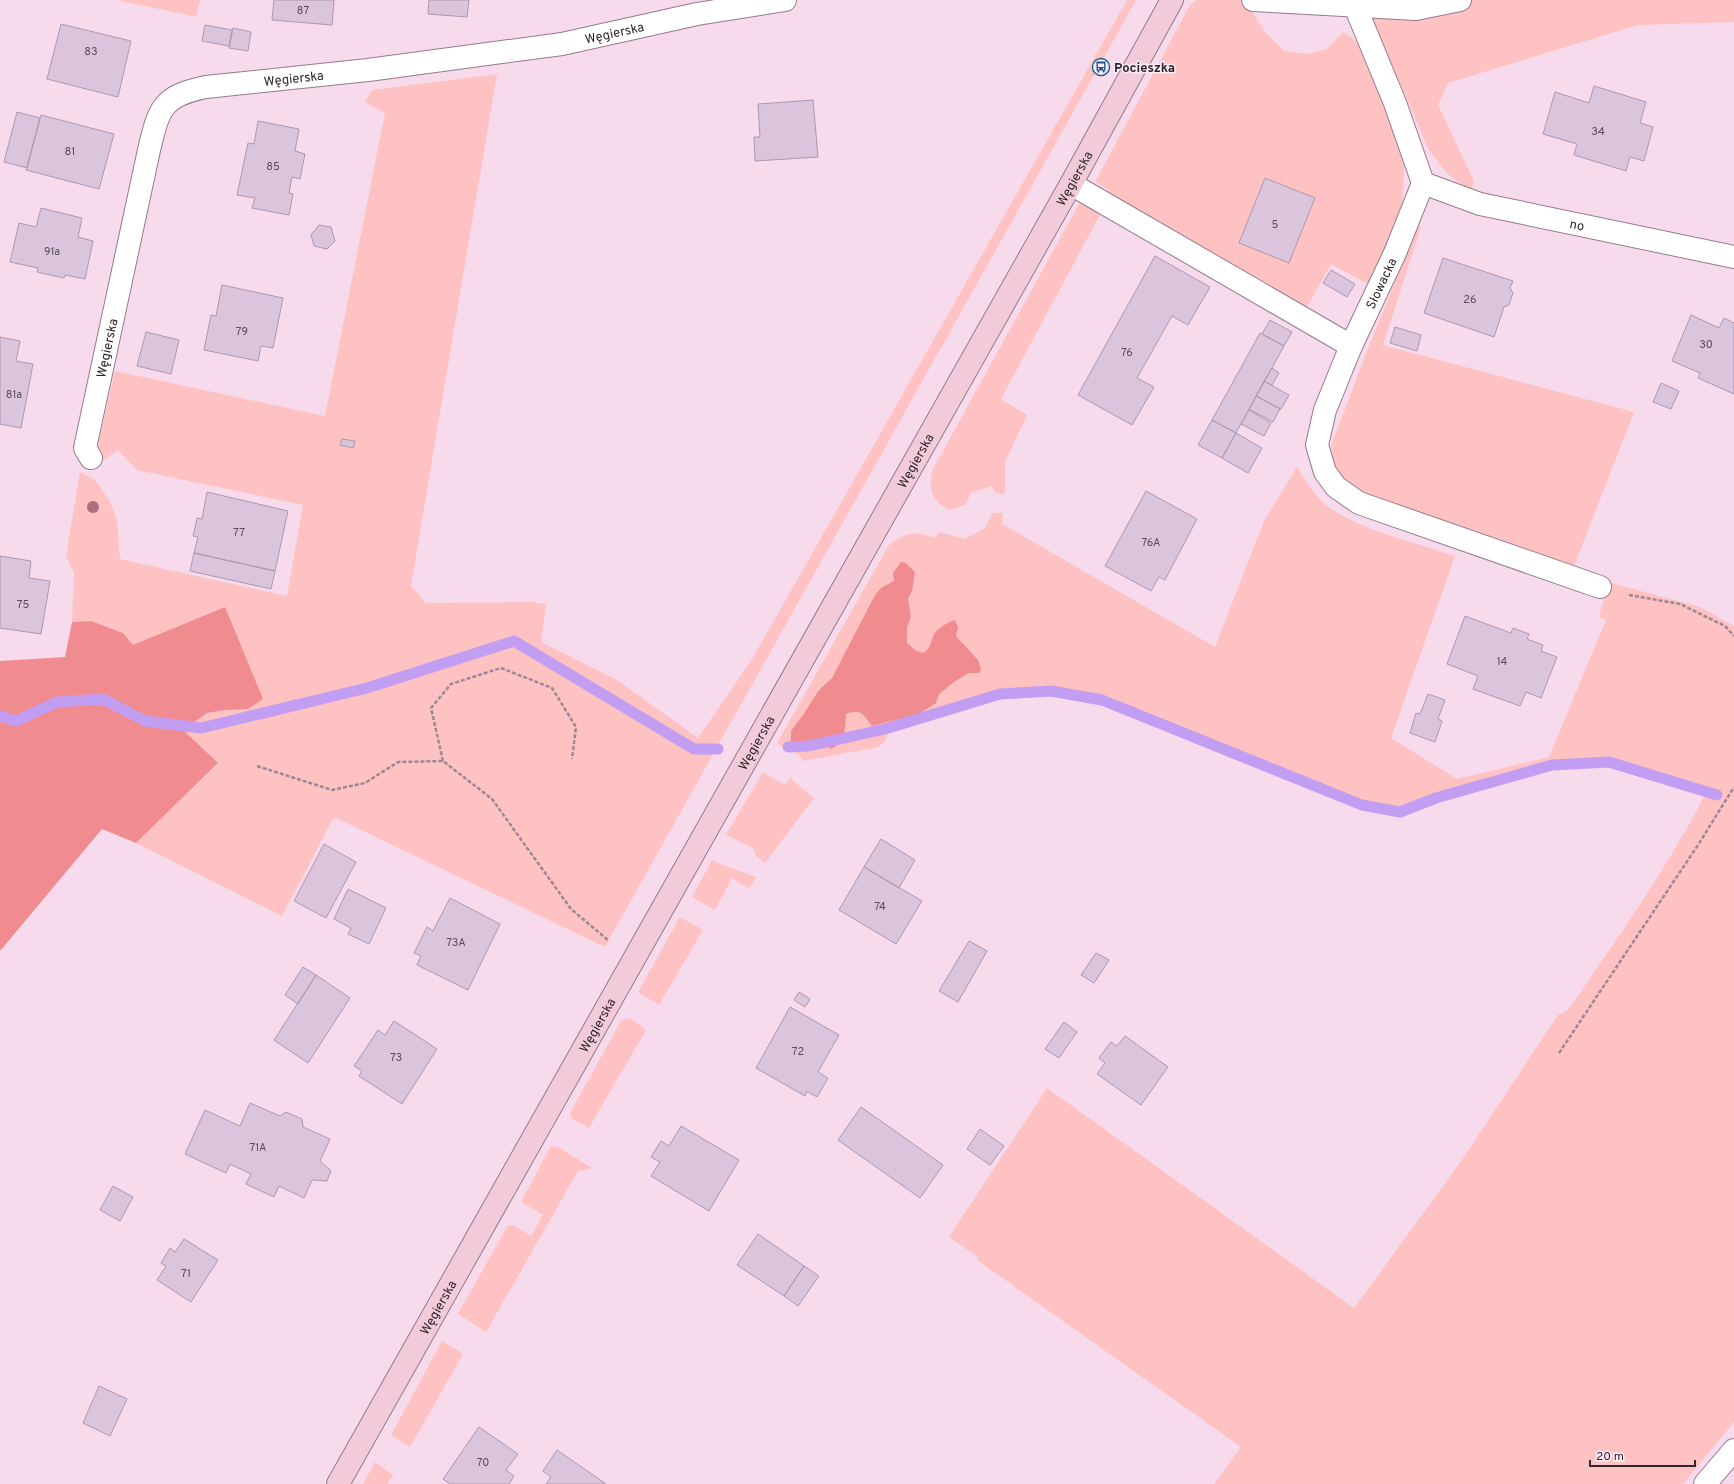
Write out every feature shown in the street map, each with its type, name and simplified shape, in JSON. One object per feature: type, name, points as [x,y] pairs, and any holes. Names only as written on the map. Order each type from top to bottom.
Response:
[{"type":"main road","name":"Węgierska","points":[[338,1484],[1071,184],[1172,0]]},
{"type":"street","name":"Węgierska","points":[[91,458],[86,448],[149,150],[155,125],[162,109],[174,97],[188,91],[206,87],[368,70],[562,44],[697,14],[785,0]]},
{"type":"street","points":[[1256,1],[1357,3],[1416,9],[1460,0]]},
{"type":"street","points":[[1357,3],[1423,182]]},
{"type":"street","name":"no","points":[[1423,182],[1480,204],[1734,257]]},
{"type":"street","name":"Słowacka","points":[[1423,182],[1395,253],[1351,346],[1325,410],[1317,445],[1325,472],[1336,487],[1359,503],[1600,587]]},
{"type":"street","points":[[1071,184],[1351,346]]},
{"type":"street","points":[[1704,1484],[1734,1450]]},
{"type":"path","points":[[1600,587],[1633,596],[1680,604],[1725,626],[1734,636]]},
{"type":"path","points":[[572,760],[576,727],[552,688],[501,668],[451,684],[430,708],[443,761],[492,799],[571,909],[609,941]]},
{"type":"path","points":[[257,766],[332,790],[365,783],[398,762],[443,761]]},
{"type":"path","points":[[1560,1053],[1734,787]]},
{"type":"shaded area","points":[[117,0],[200,0],[196,17]]},
{"type":"shaded area","points":[[1127,0],[1136,0],[605,947],[334,817],[282,916],[136,843],[218,764],[182,730],[207,713],[225,710],[225,607],[133,646],[123,633],[91,621],[72,622],[74,573],[66,556],[80,472],[95,480],[110,502],[117,520],[120,559],[287,596],[303,505],[137,470],[118,450],[100,463],[97,450],[115,371],[325,416],[385,113],[365,102],[372,90],[497,74],[411,586],[426,603],[531,602],[546,604],[541,642],[617,680],[698,738],[752,659]]},
{"type":"shaded area","points":[[1197,0],[1245,0],[1265,32],[1284,51],[1308,54],[1327,49],[1343,32],[1358,42],[1373,71],[1405,157],[1402,206],[1373,287],[1331,264],[1307,307],[1109,196],[1107,189],[1095,182],[1190,5]]},
{"type":"shaded area","points":[[1364,0],[1734,0],[1734,22],[1638,25],[1448,83],[1438,105],[1474,181],[1472,189],[1452,177],[1428,148]]},
{"type":"shaded area","points":[[1080,202],[1101,213],[1001,399],[1027,415],[1005,462],[1005,494],[996,493],[991,486],[971,493],[965,505],[949,510],[939,503],[933,495],[931,489],[932,471]]},
{"type":"shaded area","points":[[1418,226],[1421,227],[1383,345],[1634,412],[1573,569],[1399,513],[1342,481],[1334,464],[1331,446],[1369,346]]},
{"type":"shaded area","points":[[1297,467],[1318,498],[1341,515],[1372,529],[1455,556],[1391,738],[1457,779],[1549,757],[1606,620],[1599,617],[1608,582],[1700,607],[1734,626],[1734,1422],[1683,1484],[1214,1484],[1241,1447],[977,1260],[978,1257],[949,1237],[1047,1088],[1354,1308],[1462,1160],[1558,1015],[1568,1010],[1605,957],[1658,877],[1691,822],[1706,793],[1607,765],[1550,768],[1436,801],[1400,814],[1362,808],[1101,702],[1051,694],[1000,698],[888,731],[886,740],[878,747],[804,761],[799,755],[777,743],[889,545],[905,535],[921,534],[934,538],[940,532],[965,539],[985,528],[992,513],[1003,513],[1002,524],[1215,647],[1264,521]]},
{"type":"shaded area","points":[[901,562],[906,563],[915,572],[912,591],[908,599],[911,617],[907,627],[907,643],[916,651],[923,653],[929,647],[934,634],[949,622],[955,620],[958,627],[956,636],[978,660],[981,669],[979,673],[969,673],[954,682],[939,694],[936,703],[919,714],[872,726],[861,713],[851,712],[846,714],[845,730],[842,739],[840,743],[831,749],[820,740],[806,744],[791,745],[791,731],[819,690],[832,678],[875,595],[881,588],[894,581],[893,573]]},
{"type":"shaded area","points":[[225,607],[263,699],[248,709],[225,710],[207,713],[183,730],[218,763],[136,843],[102,829],[0,951],[0,661],[65,657],[72,622],[91,621],[123,633],[133,645]]},
{"type":"shaded area","points":[[763,772],[783,784],[786,784],[790,778],[814,798],[765,863],[756,856],[753,848],[726,835]]},
{"type":"shaded area","points":[[712,860],[756,877],[749,889],[732,878],[715,910],[692,897]]},
{"type":"shaded area","points":[[680,917],[703,930],[659,1005],[638,992]]},
{"type":"shaded area","points":[[630,1018],[646,1030],[589,1128],[572,1119],[570,1113],[621,1021]]},
{"type":"shaded area","points":[[551,1146],[560,1148],[592,1168],[578,1171],[486,1332],[458,1314],[508,1225],[514,1225],[531,1236],[543,1215],[521,1202]]},
{"type":"shaded area","points":[[442,1341],[463,1354],[410,1447],[391,1435]]},
{"type":"shaded area","points":[[375,1462],[393,1475],[387,1484],[363,1484]]},
{"type":"building","points":[[274,0],[334,0],[332,25],[272,20]]},
{"type":"building","points":[[429,0],[469,0],[467,17],[428,14]]},
{"type":"building","points":[[61,24],[131,41],[118,97],[47,79]]},
{"type":"building","points":[[205,25],[232,30],[229,46],[202,41]]},
{"type":"building","points":[[233,28],[251,32],[248,51],[229,48]]},
{"type":"building","points":[[1594,86],[1646,102],[1640,123],[1653,127],[1644,161],[1630,157],[1626,171],[1574,155],[1577,144],[1543,134],[1555,92],[1589,103]]},
{"type":"building","points":[[813,100],[818,157],[755,161],[754,137],[760,137],[758,104]]},
{"type":"building","points":[[17,112],[40,118],[27,168],[4,162]]},
{"type":"building","points":[[41,115],[114,134],[99,189],[26,170]]},
{"type":"building","points":[[258,121],[299,129],[295,151],[305,154],[300,179],[292,177],[289,193],[293,194],[289,215],[252,208],[255,198],[237,195],[248,143],[254,144]]},
{"type":"building","points":[[1265,178],[1315,198],[1289,263],[1239,243]]},
{"type":"building","points":[[41,208],[82,218],[78,237],[93,241],[85,279],[65,275],[64,278],[37,272],[38,268],[10,262],[19,223],[36,227]]},
{"type":"building","points":[[319,225],[331,227],[335,241],[327,249],[314,246],[311,235]]},
{"type":"building","points":[[1155,256],[1210,287],[1188,325],[1172,316],[1137,378],[1154,387],[1132,425],[1078,395]]},
{"type":"building","points":[[1443,258],[1513,281],[1510,288],[1513,293],[1509,305],[1504,307],[1494,337],[1424,313]]},
{"type":"building","points":[[1331,270],[1355,284],[1347,297],[1323,283]]},
{"type":"building","points":[[222,285],[283,298],[273,348],[261,346],[258,361],[204,350],[211,315],[216,316]]},
{"type":"building","points":[[1691,315],[1719,328],[1724,318],[1734,323],[1734,394],[1698,378],[1700,373],[1672,361]]},
{"type":"building","points":[[1270,320],[1292,332],[1284,346],[1262,334]]},
{"type":"building","points":[[1395,327],[1421,335],[1417,351],[1390,343]]},
{"type":"building","points":[[146,332],[179,340],[171,374],[137,366]]},
{"type":"building","points":[[1260,333],[1284,346],[1236,433],[1212,420]]},
{"type":"building","points":[[0,337],[20,341],[16,361],[33,364],[21,428],[0,424]]},
{"type":"building","points":[[1272,368],[1279,373],[1272,385],[1264,381]]},
{"type":"building","points":[[1264,381],[1289,395],[1281,409],[1256,396]]},
{"type":"building","points":[[1661,383],[1679,391],[1671,409],[1653,402]]},
{"type":"building","points":[[1256,396],[1280,409],[1273,422],[1249,409]]},
{"type":"building","points":[[1249,410],[1271,423],[1264,436],[1241,424]]},
{"type":"building","points":[[1212,420],[1236,433],[1222,458],[1198,445]]},
{"type":"building","points":[[1236,433],[1262,448],[1248,473],[1222,458]]},
{"type":"building","points":[[342,439],[355,441],[353,448],[340,445]]},
{"type":"building","points":[[1146,491],[1197,519],[1165,580],[1159,577],[1151,591],[1105,566]]},
{"type":"building","points":[[207,492],[288,511],[275,571],[194,553],[198,537],[193,536],[197,518],[202,519]]},
{"type":"building","points":[[194,553],[275,571],[271,589],[190,571]]},
{"type":"building","points":[[0,556],[31,561],[29,578],[50,581],[41,634],[0,628]]},
{"type":"building","points":[[1465,616],[1511,633],[1513,628],[1529,634],[1527,639],[1543,645],[1541,651],[1557,657],[1541,698],[1526,692],[1520,706],[1473,689],[1478,676],[1447,664]]},
{"type":"building","points":[[1428,694],[1445,700],[1438,719],[1442,721],[1435,742],[1410,733],[1416,713],[1420,714]]},
{"type":"building","points":[[881,839],[915,860],[899,888],[864,867]]},
{"type":"building","points":[[324,844],[356,862],[326,918],[294,901]]},
{"type":"building","points":[[864,867],[922,901],[896,944],[839,910]]},
{"type":"building","points":[[348,889],[386,908],[369,944],[348,934],[351,928],[334,919]]},
{"type":"building","points":[[450,898],[500,924],[468,990],[417,965],[421,956],[414,953],[427,927],[433,931]]},
{"type":"building","points":[[969,941],[987,951],[958,1002],[939,991]]},
{"type":"building","points":[[1096,953],[1109,960],[1094,983],[1081,975]]},
{"type":"building","points":[[303,967],[316,975],[298,1004],[285,995]]},
{"type":"building","points":[[316,975],[350,998],[308,1063],[274,1040]]},
{"type":"building","points":[[799,992],[810,999],[805,1007],[794,1000]]},
{"type":"building","points":[[790,1007],[839,1035],[818,1072],[828,1078],[817,1097],[807,1091],[805,1096],[756,1068]]},
{"type":"building","points":[[394,1021],[437,1049],[402,1104],[359,1076],[362,1071],[354,1066],[378,1030],[385,1035]]},
{"type":"building","points":[[1064,1022],[1077,1032],[1059,1058],[1045,1049]]},
{"type":"building","points":[[1125,1036],[1168,1067],[1141,1105],[1097,1074],[1105,1063],[1099,1058],[1111,1042],[1117,1046]]},
{"type":"building","points":[[250,1103],[280,1116],[286,1112],[302,1119],[303,1127],[330,1139],[320,1161],[331,1171],[327,1181],[312,1180],[304,1198],[279,1186],[274,1197],[246,1184],[251,1174],[230,1164],[226,1173],[185,1154],[205,1110],[240,1126]]},
{"type":"building","points":[[861,1107],[943,1165],[920,1198],[838,1140]]},
{"type":"building","points":[[681,1126],[739,1160],[709,1211],[651,1176],[660,1162],[651,1157],[661,1141],[669,1146]]},
{"type":"building","points":[[980,1129],[1004,1146],[990,1165],[967,1149]]},
{"type":"building","points":[[113,1186],[133,1197],[120,1221],[100,1210]]},
{"type":"building","points":[[758,1234],[804,1266],[784,1296],[737,1265]]},
{"type":"building","points":[[184,1239],[218,1260],[191,1302],[157,1280],[166,1266],[161,1263],[170,1248],[175,1252]]},
{"type":"building","points":[[804,1266],[819,1276],[798,1306],[784,1296]]},
{"type":"building","points":[[99,1386],[127,1399],[110,1436],[83,1423]]},
{"type":"building","points":[[479,1427],[518,1454],[506,1470],[514,1476],[509,1484],[450,1484],[443,1479]]},
{"type":"building","points":[[557,1450],[606,1484],[546,1484],[551,1477],[543,1471]]},
{"type":"waterway","points":[[0,716],[16,721],[57,702],[103,699],[145,721],[201,728],[367,688],[514,641],[694,749],[718,749]]},
{"type":"waterway","points":[[788,747],[809,746],[885,729],[1000,694],[1051,691],[1102,700],[1362,805],[1400,812],[1436,798],[1552,765],[1609,762],[1717,795]]},
{"type":"place","name":"Pocieszka","points":[[1101,67]]}]
